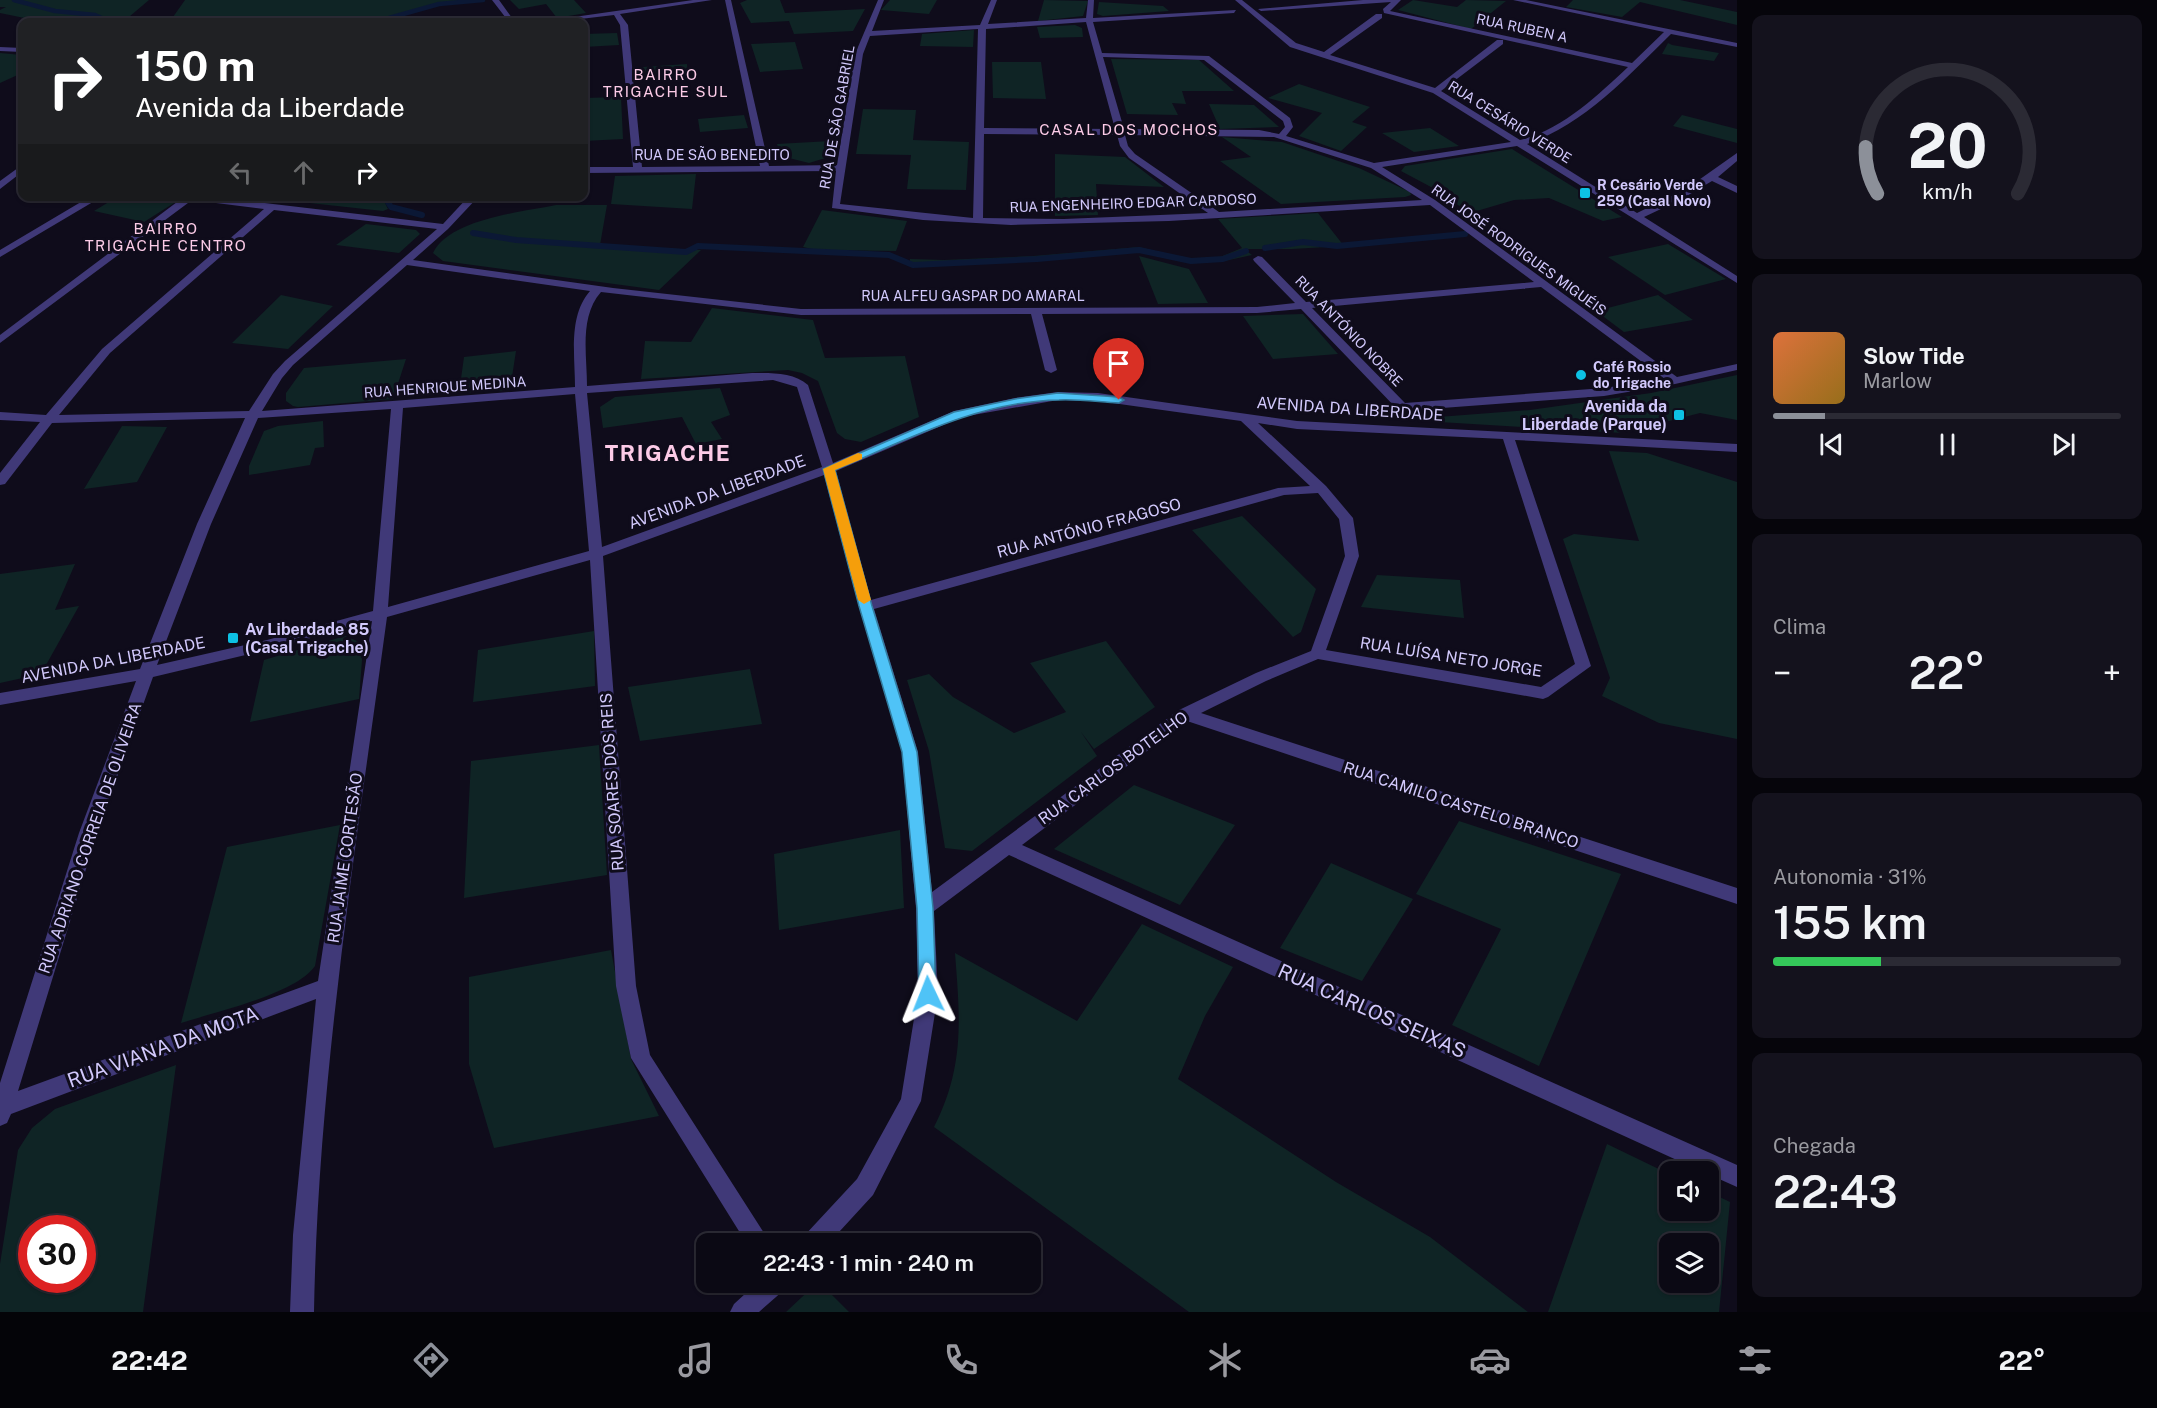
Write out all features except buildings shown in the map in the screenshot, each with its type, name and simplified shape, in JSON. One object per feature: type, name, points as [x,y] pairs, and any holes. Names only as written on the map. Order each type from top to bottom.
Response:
[{"type":"street","points":[[495,0],[509,18]]},
{"type":"street","points":[[575,18],[709,0]]},
{"type":"street","points":[[728,0],[765,168]]},
{"type":"street","name":"RUA DE SÃO GABRIEL","points":[[835,206],[859,54],[881,0]]},
{"type":"street","points":[[978,220],[984,26],[994,0]]},
{"type":"street","points":[[1091,0],[1089,20],[1124,146],[1132,156],[1218,215]]},
{"type":"street","name":"RUA CESÁRIO VERDE","points":[[1238,0],[1252,9],[1293,45],[1436,91],[1516,144],[1636,217]]},
{"type":"street","points":[[1252,9],[1396,0]]},
{"type":"street","name":"RUA RUBEN A","points":[[1396,0],[1386,9],[1386,12],[1634,66]]},
{"type":"street","points":[[1515,0],[1737,45]]},
{"type":"street","points":[[866,34],[1234,10]]},
{"type":"street","points":[[616,13],[624,25],[638,169]]},
{"type":"street","points":[[1325,55],[1379,16]]},
{"type":"street","points":[[1374,166],[1533,140],[1563,123],[1598,98],[1670,31]]},
{"type":"street","points":[[1436,91],[1500,42]]},
{"type":"street","points":[[0,49],[18,50]]},
{"type":"street","points":[[1099,55],[1206,58],[1287,120],[1289,127],[1281,137]]},
{"type":"street","name":"RUA JOSÉ RODRIGUES MIGUÉIS","points":[[982,131],[1259,133],[1281,137],[1374,166],[1432,202],[1674,381]]},
{"type":"street","points":[[1636,217],[1659,208],[1714,178],[1737,156]]},
{"type":"street","name":"RUA DE SÃO BENEDITO","points":[[588,170],[841,168]]},
{"type":"street","points":[[0,186],[18,172]]},
{"type":"street","points":[[0,177],[18,177]]},
{"type":"street","points":[[1714,178],[1737,190]]},
{"type":"street","points":[[0,254],[90,201]]},
{"type":"street","points":[[0,340],[179,201]]},
{"type":"street","points":[[216,201],[445,227]]},
{"type":"street","name":"RUA ADRIANO CORREIA DE OLIVEIRA","points":[[1,1110],[88,833],[135,700],[148,673],[171,606],[200,534],[253,415],[277,376],[289,363],[445,227],[470,201]]},
{"type":"street","name":"RUA ENGENHEIRO EDGAR CARDOSO","points":[[835,206],[912,216],[1010,222],[1218,215],[1432,202]]},
{"type":"street","points":[[0,481],[106,351],[271,208]]},
{"type":"street","points":[[1636,217],[1737,280]]},
{"type":"street","name":"RUA ANTÓNIO NOBRE","points":[[1258,259],[1402,407],[1396,429]]},
{"type":"street","name":"RUA ALFEU GASPAR DO AMARAL","points":[[405,262],[598,289],[801,312],[1257,310],[1307,308],[1544,284]]},
{"type":"street","name":"RUA SOARES DOS REIS","points":[[598,289],[588,300],[581,317],[581,392],[596,554],[626,986],[641,1058],[753,1233]]},
{"type":"street","points":[[1036,311],[1051,370]]},
{"type":"street","points":[[1402,407],[1604,392],[1674,381],[1737,367]]},
{"type":"street","name":"RUA HENRIQUE MEDINA","points":[[0,416],[49,419],[253,415],[581,392],[720,379],[777,377],[792,380],[802,386],[829,469],[866,606],[910,752],[925,908],[928,994],[911,1101],[865,1187],[822,1233]]},
{"type":"street","name":"AVENIDA DA LIBERDADE","points":[[0,699],[148,673],[380,615],[596,554],[829,469],[958,414],[1015,402],[1058,396],[1098,397],[1297,425],[1737,448]]},
{"type":"street","name":"RUA JAIME CORTESÃO","points":[[302,1312],[304,1235],[327,986],[380,615],[397,404]]},
{"type":"street","points":[[1244,417],[1321,489],[1346,518],[1352,556],[1317,654]]},
{"type":"street","name":"RUA LUÍSA NETO JORGE","points":[[1317,654],[1543,693],[1583,666],[1508,437]]},
{"type":"street","name":"RUA ANTÓNIO FRAGOSO","points":[[866,606],[1283,491],[1321,489]]},
{"type":"street","name":"RUA CARLOS BOTELHO","points":[[925,908],[1185,714],[1261,677],[1317,654]]},
{"type":"street","name":"RUA CAMILO CASTELO BRANCO","points":[[1185,714],[1737,896]]},
{"type":"street","name":"RUA CARLOS SEIXAS","points":[[1007,846],[1737,1176]]},
{"type":"street","name":"RUA VIANA DA MOTA","points":[[1,1110],[327,986]]},
{"type":"street","points":[[742,1312],[764,1293]]},
{"type":"green space","points":[[0,0],[149,0],[128,18],[49,16],[24,18],[0,13],[0,10],[6,7],[0,7]]},
{"type":"green space","points":[[185,0],[486,1],[439,5],[395,18],[173,17]]},
{"type":"green space","points":[[510,0],[574,0],[586,13],[557,18],[546,4],[519,9]]},
{"type":"green space","points":[[747,0],[780,0],[785,13],[865,9],[853,31],[794,34],[789,21],[751,23],[740,3]]},
{"type":"green space","points":[[890,0],[937,0],[929,14],[881,10]]},
{"type":"green space","points":[[1044,0],[1088,1],[1083,16],[1038,21]]},
{"type":"green space","points":[[1413,0],[1457,7],[1466,0],[1506,1],[1471,29],[1398,10]]},
{"type":"green space","points":[[1573,0],[1680,0],[1737,12],[1737,25],[1640,2],[1622,17],[1566,7]]},
{"type":"green space","points":[[1099,2],[1163,6],[1169,11],[1103,16],[1097,14]]},
{"type":"green space","points":[[1075,25],[1082,28],[1083,37],[1040,38],[1037,27]]},
{"type":"green space","points":[[974,30],[973,47],[920,46],[922,34]]},
{"type":"green space","points":[[617,33],[619,45],[588,47],[588,34]]},
{"type":"green space","points":[[795,42],[803,69],[760,72],[751,44]]},
{"type":"green space","points":[[1668,43],[1719,53],[1714,61],[1662,54]]},
{"type":"green space","points":[[0,53],[18,55],[18,75],[0,83]]},
{"type":"green space","points":[[1111,59],[1199,60],[1234,91],[1182,91],[1186,104],[1172,103],[1178,115],[1127,114]]},
{"type":"green space","points":[[992,62],[1041,62],[1046,99],[993,98]]},
{"type":"green space","points":[[687,64],[688,77],[642,80],[643,67]]},
{"type":"green space","points":[[1299,84],[1370,107],[1352,122],[1367,127],[1341,151],[1299,136],[1322,113],[1268,98]]},
{"type":"green space","points":[[621,97],[623,139],[588,141],[588,98]]},
{"type":"green space","points":[[1209,104],[1254,105],[1279,127],[1220,129]]},
{"type":"green space","points":[[863,109],[916,110],[913,140],[969,142],[966,190],[907,189],[911,155],[856,154]]},
{"type":"green space","points":[[744,115],[748,128],[700,132],[698,119]]},
{"type":"green space","points":[[1682,115],[1737,129],[1737,143],[1673,126]]},
{"type":"green space","points":[[1430,128],[1459,146],[1414,152],[1382,133]]},
{"type":"green space","points":[[1222,137],[1282,142],[1359,168],[1410,192],[1411,195],[1281,204],[1220,161],[1251,157]]},
{"type":"green space","points":[[831,141],[832,156],[809,163],[781,156],[777,144]]},
{"type":"green space","points":[[1512,149],[1622,217],[1603,221],[1549,198],[1514,200],[1470,213],[1431,187],[1401,171],[1405,166]]},
{"type":"green space","points":[[1055,154],[1125,157],[1164,187],[1096,184],[1098,215],[1055,216]]},
{"type":"green space","points":[[696,174],[692,209],[611,204],[615,176]]},
{"type":"green space","points":[[110,201],[171,201],[174,203],[144,222],[94,211]]},
{"type":"green space","points":[[291,201],[384,201],[388,209],[383,211]]},
{"type":"green space","points":[[556,205],[607,205],[600,245],[701,250],[659,290],[443,261],[433,253],[441,241],[470,225],[506,214]]},
{"type":"green space","points":[[822,210],[907,221],[896,251],[817,250],[803,247]]},
{"type":"green space","points":[[1318,213],[1344,246],[1244,249],[1252,255],[1220,262],[1191,262],[1139,252],[910,267],[910,259],[944,260],[1033,256],[1139,247],[1189,259],[1220,257],[1242,248],[1218,219]]},
{"type":"green space","points":[[366,224],[416,230],[420,234],[399,253],[336,245]]},
{"type":"green space","points":[[1668,244],[1726,279],[1665,295],[1608,257]]},
{"type":"green space","points":[[1139,256],[1189,269],[1208,303],[1158,304]]},
{"type":"green space","points":[[281,295],[333,306],[288,349],[232,343]]},
{"type":"green space","points":[[1658,295],[1693,320],[1624,332],[1596,311]]},
{"type":"green space","points":[[712,308],[813,320],[825,358],[905,356],[919,417],[861,442],[845,439],[837,433],[818,381],[802,373],[788,370],[641,379],[645,341],[691,342]]},
{"type":"green space","points":[[1303,314],[1338,354],[1273,359],[1243,316]]},
{"type":"green space","points":[[516,351],[510,390],[459,393],[464,357]]},
{"type":"green space","points":[[406,359],[393,399],[298,407],[286,401],[286,393],[304,368]]},
{"type":"green space","points":[[1737,375],[1737,420],[1700,413],[1623,433],[1423,421],[1425,418],[1530,410],[1651,393]]},
{"type":"green space","points":[[720,388],[730,415],[711,422],[722,439],[696,444],[682,417],[603,428],[600,407],[615,397]]},
{"type":"green space","points":[[323,421],[324,447],[315,448],[310,465],[249,475],[249,466],[264,431],[278,426]]},
{"type":"green space","points":[[122,426],[167,427],[137,482],[84,489]]},
{"type":"green space","points":[[1609,451],[1647,453],[1737,482],[1737,739],[1659,723],[1602,696],[1610,678],[1563,539],[1574,534],[1639,541]]},
{"type":"green space","points":[[1242,516],[1316,589],[1301,632],[1293,637],[1192,530]]},
{"type":"green space","points":[[75,564],[55,610],[79,606],[41,674],[0,683],[0,574]]},
{"type":"green space","points":[[1377,575],[1460,580],[1464,618],[1361,607]]},
{"type":"green space","points":[[594,631],[595,686],[473,702],[478,650]]},
{"type":"green space","points":[[345,636],[357,641],[363,647],[359,699],[250,722],[264,660]]},
{"type":"green space","points":[[1106,641],[1155,707],[1094,749],[1081,732],[1097,756],[972,851],[945,848],[929,751],[907,680],[929,674],[953,697],[1014,733],[1066,712],[1030,663]]},
{"type":"green space","points":[[750,669],[762,724],[640,741],[628,687]]},
{"type":"green space","points":[[599,745],[607,875],[464,898],[471,761]]},
{"type":"green space","points":[[1134,785],[1235,825],[1180,905],[1054,849]]},
{"type":"green space","points":[[1459,821],[1621,874],[1539,1066],[1452,1025],[1501,929],[1416,894]]},
{"type":"green space","points":[[340,825],[315,966],[291,985],[273,993],[233,1008],[181,1023],[227,847]]},
{"type":"green space","points":[[900,830],[904,908],[779,930],[774,854]]},
{"type":"green space","points":[[1331,863],[1413,899],[1362,981],[1280,948]]},
{"type":"green space","points":[[1142,924],[1233,967],[1205,1016],[1178,1079],[1336,1182],[1430,1237],[1528,1312],[1189,1312],[934,1127],[944,1105],[956,1062],[959,1021],[955,953],[1077,1021]]},
{"type":"green space","points":[[611,950],[631,1059],[659,1116],[494,1148],[469,1064],[469,977]]},
{"type":"green space","points":[[176,1065],[143,1312],[0,1312],[0,1264],[18,1150],[32,1128],[55,1109]]},
{"type":"green space","points":[[1607,1144],[1659,1169],[1659,1221],[1719,1221],[1719,1197],[1730,1202],[1719,1312],[1548,1312]]},
{"type":"green space","points":[[806,1293],[830,1293],[849,1312],[786,1312]]},
{"type":"waterway","points":[[14,0],[55,11],[95,15],[101,18]]},
{"type":"waterway","points":[[389,18],[439,4],[483,0]]},
{"type":"waterway","points":[[387,201],[391,207],[422,215]]},
{"type":"waterway","points":[[473,233],[516,240],[686,252],[698,246],[889,255],[913,265],[1037,259],[1139,250],[1191,261],[1223,259],[1246,251]]},
{"type":"waterway","points":[[1265,248],[1303,242],[1337,246],[1465,234]]},
{"type":"slow traffic","points":[[858,456],[829,469],[864,600]]},
{"type":"place","name":"R Cesário Verde 259 (Casal Novo)","points":[[1585,193]]},
{"type":"place","name":"Café Rossio do Trigache","points":[[1581,375]]},
{"type":"place","name":"Avenida da Liberdade (Parque)","points":[[1679,415]]},
{"type":"place","name":"Av Liberdade 85 (Casal Trigache)","points":[[233,638]]},
{"type":"district","name":"BAIRRO TRIGACHE SUL","points":[[666,82]]},
{"type":"district","name":"CASAL DOS MOCHOS","points":[[1129,129]]},
{"type":"district","name":"BAIRRO TRIGACHE CENTRO","points":[[166,236]]},
{"type":"district","name":"TRIGACHE","points":[[668,453]]},
{"type":"route","points":[[928,994],[925,908],[910,752],[866,606],[829,469],[958,414],[1058,396],[1119,400]]}]
